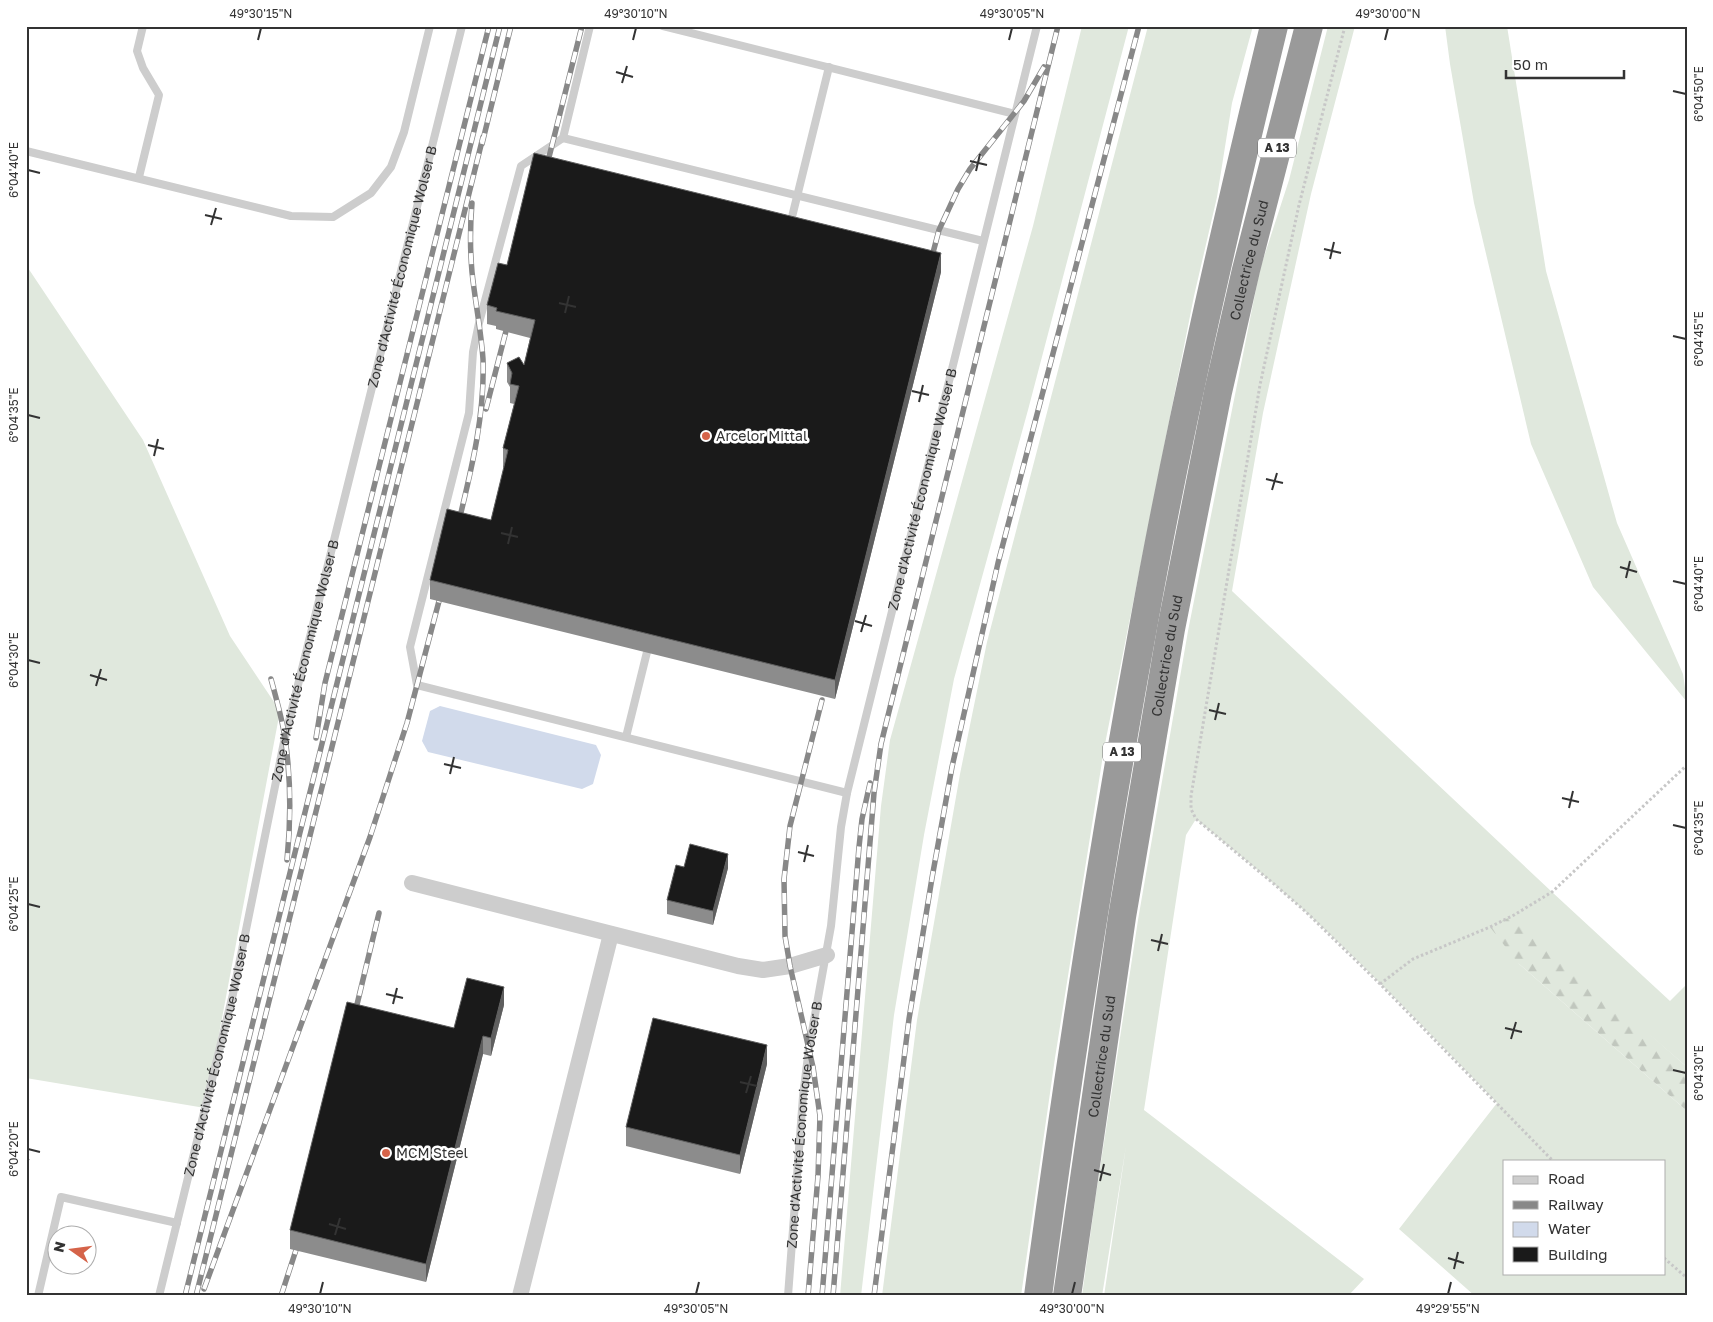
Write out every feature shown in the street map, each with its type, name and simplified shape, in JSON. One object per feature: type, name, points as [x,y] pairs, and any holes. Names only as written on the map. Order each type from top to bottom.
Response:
[{"type":"highway","name":"Collectrice du Sud","points":[[1038,1296],[1092,924],[1144,620],[1227,221],[1274,26]]},
{"type":"highway","name":"Collectrice du Sud","points":[[1066,1296],[1122,917],[1171,629],[1218,392],[1246,270],[1309,26]]},
{"type":"street","points":[[412,883],[738,966],[763,970],[790,966],[827,955]]},
{"type":"street","points":[[520,1296],[611,934]]},
{"type":"lane","points":[[139,178],[159,95],[143,68],[137,51],[143,26]]},
{"type":"lane","points":[[26,151],[291,216],[333,217],[371,193],[391,167],[404,132],[430,26]]},
{"type":"lane","name":"Zone d'Activité Économique Wolser B","points":[[159,1296],[233,994],[285,737],[462,26]]},
{"type":"lane","points":[[590,26],[562,138],[520,166],[473,352],[469,413],[410,647],[417,685],[847,793]]},
{"type":"lane","points":[[663,26],[1015,114]]},
{"type":"lane","name":"Zone d'Activité Économique Wolser B","points":[[788,1296],[803,1096],[809,1048],[827,955],[841,827],[847,793],[1037,26]]},
{"type":"lane","points":[[788,234],[829,67]]},
{"type":"lane","points":[[562,138],[983,241]]},
{"type":"lane","points":[[626,737],[647,652]]},
{"type":"lane","points":[[38,1296],[62,1197],[177,1223]]},
{"type":"path","points":[[1345,26],[1299,206],[1260,385],[1222,603],[1191,796],[1191,809],[1196,819],[1274,884],[1380,984],[1552,1160]]},
{"type":"path","points":[[1380,984],[1413,959],[1490,927],[1552,892],[1687,765]]},
{"type":"path","points":[[1666,1260],[1687,1278]]},
{"type":"green space","points":[[1082,26],[1129,26],[1028,410],[954,679],[924,835],[894,1015],[861,1296],[840,1296],[881,806],[890,740],[1033,226]]},
{"type":"green space","points":[[1148,26],[1253,26],[1232,103],[1217,197],[1194,296],[1104,749],[1055,1058],[1021,1296],[882,1296],[917,1020],[960,774],[987,642]]},
{"type":"green space","points":[[1328,26],[1355,26],[1311,194],[1263,413],[1232,591],[1670,1001],[1687,984],[1687,1067],[1651,1036],[1518,963],[1687,1111],[1687,1296],[1475,1296],[1399,1229],[1497,1103],[1331,935],[1279,888],[1196,819],[1186,835],[1144,1110],[1364,1279],[1348,1296],[1104,1296],[1126,1146],[1102,1296],[1082,1296],[1138,920],[1188,631],[1260,269],[1289,180]]},
{"type":"green space","points":[[1445,26],[1507,26],[1546,271],[1617,523],[1683,674],[1687,702],[1593,587],[1531,444],[1474,203]]},
{"type":"green space","points":[[26,265],[143,440],[230,636],[280,711],[205,1108],[26,1078]]},
{"type":"green space","points":[[1514,915],[1687,1067],[1687,1111],[1518,963],[1490,927]]},
{"type":"water","points":[[440,706],[596,745],[601,755],[593,784],[582,789],[428,752],[422,741],[430,711]]},
{"type":"building","name":"Arcelor Mittal","points":[[534,153],[941,253],[835,680],[430,580],[447,509],[491,520],[508,450],[503,448],[519,386],[510,384],[512,373],[507,363],[519,357],[524,365],[535,320],[496,311],[497,308],[487,305],[498,263],[507,265]]},
{"type":"building","points":[[690,844],[728,854],[713,911],[667,900],[676,865],[684,867]]},
{"type":"building","name":"MCM Steel","points":[[467,978],[504,987],[491,1038],[483,1036],[426,1264],[290,1230],[347,1002],[454,1028]]},
{"type":"building","points":[[653,1018],[767,1045],[740,1155],[626,1127]]},
{"type":"railway","points":[[316,738],[325,683],[489,26]]},
{"type":"railway","points":[[185,1296],[500,26]]},
{"type":"railway","points":[[482,144],[511,26]]},
{"type":"railway","points":[[546,169],[582,26]]},
{"type":"railway","points":[[833,1296],[874,793],[881,744],[1058,26]]},
{"type":"railway","points":[[874,1296],[909,1019],[952,767],[998,563],[1139,26]]},
{"type":"railway","points":[[930,264],[939,230],[958,189],[970,169],[1024,101],[1044,67]]},
{"type":"railway","points":[[196,1296],[483,137]]},
{"type":"railway","points":[[458,525],[476,443],[483,380],[482,348],[471,263],[472,203]]},
{"type":"railway","points":[[486,409],[506,331]]},
{"type":"railway","points":[[204,1289],[370,837],[407,723],[439,601]]},
{"type":"railway","points":[[271,679],[284,731],[287,753],[290,815],[287,860]]},
{"type":"railway","points":[[808,1296],[818,1176],[820,1116],[813,1067],[785,936],[784,879],[790,826],[822,700]]},
{"type":"railway","points":[[822,1296],[859,847],[862,819],[870,783]]},
{"type":"railway","points":[[354,1017],[379,913]]},
{"type":"railway","points":[[281,1296],[296,1250]]},
{"type":"place","name":"Arcelor Mittal","points":[[706,436]]},
{"type":"place","name":"MCM Steel","points":[[386,1153]]}]
